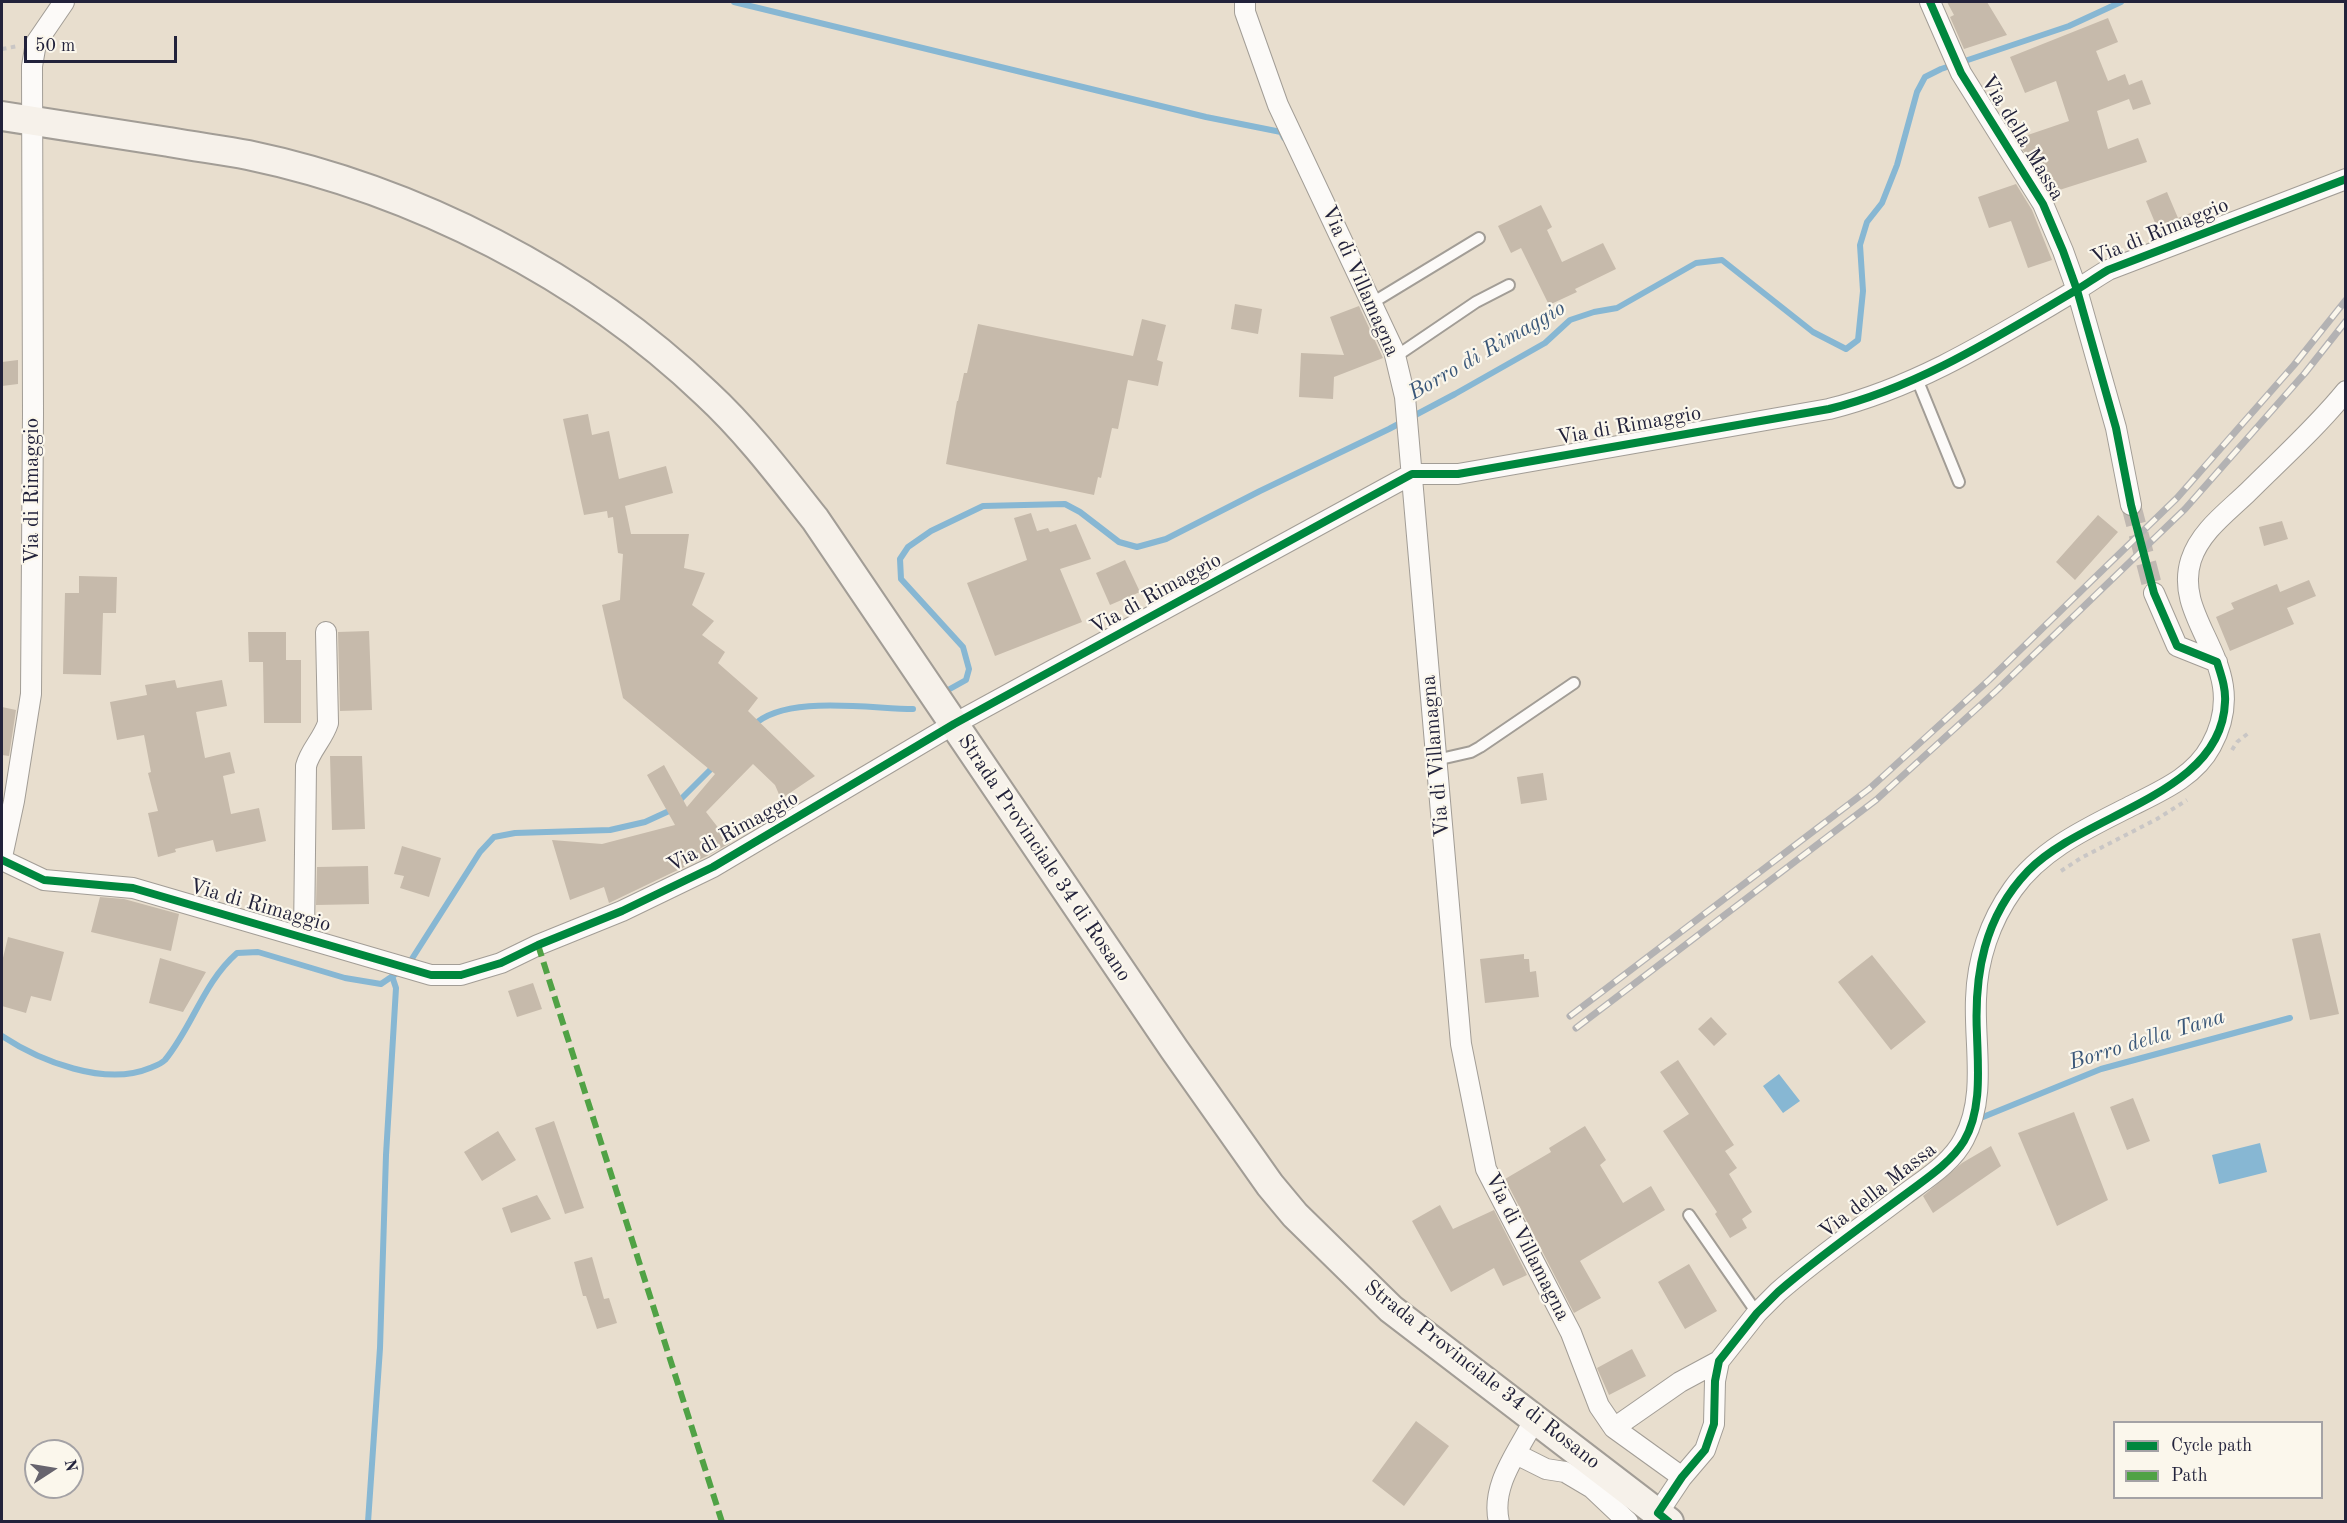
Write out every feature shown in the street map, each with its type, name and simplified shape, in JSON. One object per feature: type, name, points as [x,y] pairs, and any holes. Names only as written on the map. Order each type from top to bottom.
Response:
[{"type":"main road","name":"Strada Provinciale 34 di Rosano","points":[[2,117],[248,155],[337,179],[385,195],[435,216],[511,253],[619,320],[680,369],[709,395],[753,443],[815,519],[1174,1049],[1270,1185],[1295,1215],[1391,1309],[1664,1517]]},
{"type":"street","name":"Via di Rimaggio","points":[[64,2],[36,44],[33,55],[31,694],[2,859],[44,880],[133,888],[431,975],[461,975],[501,963],[632,906],[712,867],[950,719],[1412,474],[1458,474],[1829,409],[1863,400],[1917,379],[2077,290],[2108,270],[2346,179]]},
{"type":"street","name":"Via di Villamagna","points":[[1245,2],[1245,12],[1278,105],[1372,303],[1395,357],[1405,397],[1461,1044],[1486,1169],[1571,1333],[1599,1406],[1614,1428],[1682,1477]]},
{"type":"street","name":"Via della Massa","points":[[1930,2],[1961,72],[2043,204],[2077,290],[2116,429],[2131,506]]},
{"type":"street","name":"Via della Massa","points":[[1614,1428],[1680,1382],[1719,1361],[1757,1313],[1790,1282],[1940,1168],[1964,1142],[1974,1111],[1978,1078],[1976,1001],[1978,971],[1984,946],[2001,908],[2028,871],[2056,847],[2168,788],[2197,765],[2211,747],[2223,718],[2225,703],[2217,662],[2195,611],[2187,583],[2188,568],[2196,546],[2203,536],[2304,437],[2346,391]]},
{"type":"street","points":[[2154,593],[2177,646],[2217,662]]},
{"type":"street","points":[[304,937],[306,766],[308,757],[324,735],[328,723],[326,632]]},
{"type":"street","points":[[1664,1517],[1682,1477],[1705,1450],[1714,1424],[1715,1381],[1719,1361]]},
{"type":"street","points":[[1499,1521],[1498,1498],[1501,1485],[1535,1418]]},
{"type":"street","points":[[1516,1454],[1546,1469],[1565,1472],[1592,1488],[1628,1521]]},
{"type":"lane","points":[[1372,303],[1479,237]]},
{"type":"lane","points":[[1395,357],[1476,302],[1509,285]]},
{"type":"lane","points":[[1917,379],[1959,482]]},
{"type":"lane","points":[[1436,760],[1471,752],[1480,747],[1574,683]]},
{"type":"lane","points":[[1689,1215],[1757,1313]]},
{"type":"path","points":[[2228,756],[2237,742],[2250,732]]},
{"type":"path","points":[[2052,877],[2081,858],[2189,800]]},
{"type":"water","points":[[1779,1074],[1800,1101],[1783,1113],[1763,1086]]},
{"type":"water","points":[[2260,1143],[2267,1172],[2219,1184],[2212,1155]]},
{"type":"building","points":[[1947,2],[1987,2],[2007,35],[1964,49],[1950,17],[1954,15]]},
{"type":"building","points":[[2108,18],[2118,42],[2096,51],[2108,81],[2125,74],[2129,85],[2142,80],[2151,104],[2133,110],[2129,99],[2097,111],[2108,149],[2138,138],[2147,162],[2050,193],[2016,139],[2069,121],[2056,81],[2025,93],[2010,57]]},
{"type":"building","points":[[2016,184],[2032,210],[2052,260],[2028,268],[2011,221],[1989,228],[1978,197]]},
{"type":"building","points":[[2167,192],[2178,218],[2193,212],[2197,223],[2161,237],[2146,201]]},
{"type":"building","points":[[1541,205],[1552,227],[1547,230],[1562,262],[1603,243],[1616,269],[1575,289],[1577,292],[1549,305],[1521,248],[1511,253],[1498,226]]},
{"type":"building","points":[[1235,304],[1262,309],[1258,334],[1231,329]]},
{"type":"building","points":[[1359,306],[1383,358],[1334,377],[1333,399],[1299,397],[1301,353],[1344,355],[1330,317]]},
{"type":"building","points":[[1142,319],[1166,325],[1157,360],[1163,362],[1158,386],[1128,380],[1118,429],[1112,428],[1101,478],[1098,477],[1094,495],[946,464],[957,401],[964,373],[967,373],[978,324],[1133,356]]},
{"type":"building","points":[[18,360],[18,384],[2,386],[2,362]]},
{"type":"building","points":[[588,414],[592,435],[609,431],[619,479],[666,466],[673,493],[625,506],[631,534],[689,534],[684,568],[705,573],[692,605],[714,621],[702,635],[725,652],[718,663],[758,698],[748,711],[815,776],[781,799],[775,785],[753,764],[706,812],[730,843],[609,903],[604,887],[570,900],[552,840],[602,844],[675,825],[647,775],[664,765],[687,807],[715,774],[623,698],[602,605],[620,600],[623,554],[618,553],[613,517],[608,518],[607,511],[584,515],[563,419]]},
{"type":"building","points":[[1031,513],[1037,531],[1048,528],[1050,532],[1076,524],[1091,559],[1060,569],[1082,622],[995,656],[967,583],[1027,560],[1014,518]]},
{"type":"building","points":[[2098,515],[2118,532],[2075,580],[2056,562]]},
{"type":"building","points":[[2282,521],[2288,539],[2264,546],[2259,527]]},
{"type":"building","points":[[1125,560],[1140,592],[1110,605],[1096,573]]},
{"type":"building","points":[[79,576],[117,577],[116,613],[103,613],[101,675],[63,674],[65,593],[79,593]]},
{"type":"building","points":[[2309,580],[2316,596],[2287,608],[2294,624],[2230,651],[2216,617],[2234,609],[2231,603],[2277,584],[2280,592]]},
{"type":"building","points":[[369,631],[372,710],[340,711],[338,632]]},
{"type":"building","points":[[248,632],[286,632],[286,660],[301,660],[301,723],[264,723],[263,662],[249,662]]},
{"type":"building","points":[[175,680],[177,688],[222,680],[227,706],[196,712],[205,758],[230,752],[235,773],[223,776],[231,814],[259,808],[266,841],[216,852],[213,840],[175,849],[176,852],[158,857],[148,813],[158,811],[148,773],[151,772],[144,735],[117,740],[110,702],[147,695],[145,685]]},
{"type":"building","points":[[2,707],[16,710],[9,756],[2,755]]},
{"type":"building","points":[[330,756],[362,756],[365,829],[332,830]]},
{"type":"building","points":[[1543,773],[1547,800],[1521,804],[1517,777]]},
{"type":"building","points":[[402,846],[441,858],[429,897],[400,888],[404,876],[394,874]]},
{"type":"building","points":[[368,866],[369,904],[316,905],[317,867]]},
{"type":"building","points":[[100,897],[124,899],[179,914],[171,951],[91,932]]},
{"type":"building","points":[[2320,933],[2339,1014],[2310,1020],[2292,939]]},
{"type":"building","points":[[8,937],[64,952],[51,1001],[31,996],[26,1013],[2,1006],[2,962]]},
{"type":"building","points":[[1524,954],[1524,959],[1529,959],[1530,972],[1536,971],[1539,997],[1485,1003],[1480,959]]},
{"type":"building","points":[[1872,955],[1926,1022],[1891,1050],[1838,982]]},
{"type":"building","points":[[160,958],[206,972],[183,1012],[149,1003]]},
{"type":"building","points":[[533,983],[542,1009],[517,1017],[508,991]]},
{"type":"building","points":[[1711,1017],[1727,1034],[1714,1046],[1698,1029]]},
{"type":"building","points":[[1678,1060],[1734,1145],[1725,1151],[1737,1168],[1729,1174],[1752,1212],[1742,1219],[1747,1228],[1730,1238],[1715,1214],[1717,1212],[1663,1131],[1689,1114],[1660,1072]]},
{"type":"building","points":[[2133,1098],[2150,1141],[2127,1150],[2110,1107]]},
{"type":"building","points":[[2074,1112],[2108,1200],[2057,1226],[2018,1133]]},
{"type":"building","points":[[554,1121],[584,1208],[565,1214],[535,1128]]},
{"type":"building","points":[[1585,1126],[1606,1160],[1600,1165],[1623,1203],[1651,1186],[1665,1210],[1580,1261],[1601,1298],[1574,1313],[1505,1179],[1551,1152],[1549,1148]]},
{"type":"building","points":[[498,1131],[516,1160],[482,1181],[464,1152]]},
{"type":"building","points":[[1991,1146],[2001,1166],[1933,1213],[1923,1196],[1962,1163]]},
{"type":"building","points":[[537,1195],[551,1219],[511,1233],[502,1208]]},
{"type":"building","points":[[1440,1205],[1453,1229],[1494,1210],[1527,1275],[1503,1286],[1494,1268],[1451,1292],[1412,1221]]},
{"type":"building","points":[[592,1257],[604,1299],[609,1298],[617,1323],[597,1329],[586,1296],[583,1296],[574,1262]]},
{"type":"building","points":[[1689,1264],[1717,1311],[1685,1329],[1658,1282]]},
{"type":"building","points":[[1632,1349],[1646,1376],[1609,1395],[1597,1368]]},
{"type":"building","points":[[1416,1421],[1449,1446],[1404,1506],[1372,1481]]},
{"type":"waterway","points":[[734,2],[1206,117],[1281,132],[1284,138]]},
{"type":"waterway","name":"Borro di Rimaggio","points":[[948,690],[966,680],[969,669],[963,647],[901,579],[900,559],[908,547],[931,531],[983,506],[1065,504],[1080,512],[1119,542],[1137,547],[1166,539],[1455,394],[1545,343],[1570,320],[1594,312],[1617,308],[1696,263],[1722,260],[1813,332],[1846,349],[1858,340],[1863,291],[1860,245],[1867,222],[1882,203],[1897,165],[1917,92],[1925,77],[1941,69],[2069,26],[2121,2]]},
{"type":"waterway","name":"Borro di Rimaggio","points":[[753,726],[767,716],[806,707],[852,706],[913,709]]},
{"type":"waterway","name":"Borro di Rimaggio","points":[[408,965],[480,852],[494,837],[515,833],[610,830],[645,822],[669,811],[715,765]]},
{"type":"waterway","name":"Borro di Rimaggio","points":[[2,1036],[35,1054],[73,1068],[113,1075],[132,1073],[160,1064],[165,1060],[215,978],[237,953],[258,952],[345,978],[381,984],[400,971]]},
{"type":"waterway","points":[[368,1522],[380,1348],[386,1155],[396,988],[392,976]]},
{"type":"waterway","name":"Borro della Tana","points":[[1983,1117],[2101,1069],[2290,1018]]},
{"type":"tunnel","points":[[2131,505],[2154,593]]},
{"type":"railway","points":[[1570,1016],[1869,789],[1989,680],[2177,498],[2294,365],[2346,300]]},
{"type":"railway","points":[[1576,1028],[1876,800],[1996,691],[2185,509],[2305,373],[2346,321]]},
{"type":"marked path","points":[[538,945],[722,1522]]},
{"type":"cycle path","points":[[1669,1522],[1658,1513],[1682,1477],[1705,1450],[1714,1424],[1715,1381],[1719,1361],[1757,1313],[1778,1292],[1936,1171],[1952,1157],[1964,1141],[1974,1116],[1978,1089],[1977,1012],[1980,968],[1992,927],[2013,889],[2028,871],[2052,851],[2146,800],[2176,781],[2201,759],[2218,734],[2225,702],[2224,687],[2217,662],[2177,646],[2154,593],[2131,505],[2116,428],[2077,290],[2063,251],[2043,204],[1961,73],[1930,2]]},
{"type":"cycle path","points":[[2,860],[44,880],[133,888],[431,975],[461,975],[501,963],[538,945],[622,911],[713,867],[954,724],[1412,474],[1458,474],[1829,409],[1862,400],[1955,360],[2108,270],[2346,179]]}]
